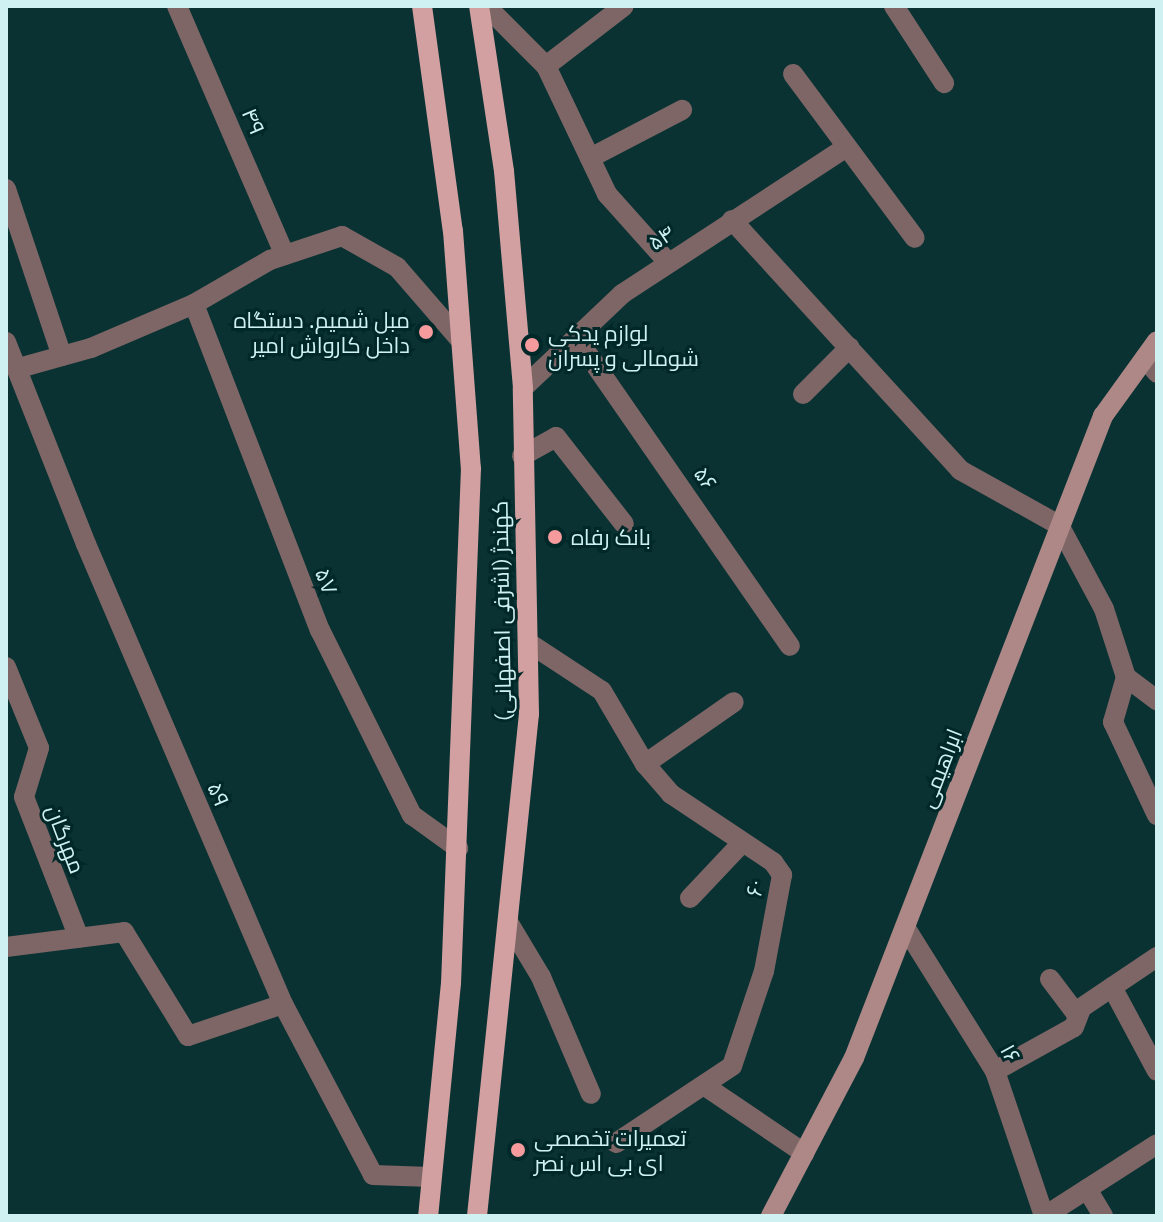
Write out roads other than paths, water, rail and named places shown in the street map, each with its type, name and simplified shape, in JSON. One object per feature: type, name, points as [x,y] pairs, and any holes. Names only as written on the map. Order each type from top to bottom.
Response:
[{"type":"main road","name":"کهندژ (اشرفی اصفهانی)","points":[[422,6],[453,231],[471,468],[458,848],[428,1216]]},
{"type":"main road","name":"کهندژ (اشرفی اصفهانی)","points":[[477,1216],[529,714],[523,388],[504,171],[479,6]]},
{"type":"main road","name":"ابراهیمی","points":[[771,1216],[854,1058],[1103,416],[1153,357]]},
{"type":"street","name":"۴۹","points":[[177,6],[285,255]]},
{"type":"street","points":[[486,6],[546,66],[607,194],[667,261]]},
{"type":"street","points":[[546,66],[624,6]]},
{"type":"street","points":[[894,6],[944,83]]},
{"type":"street","points":[[793,74],[844,149],[915,238]]},
{"type":"street","points":[[590,158],[682,110]]},
{"type":"street","name":"۵۴","points":[[523,388],[578,340],[622,294],[667,261],[844,149]]},
{"type":"street","points":[[6,189],[62,356]]},
{"type":"street","points":[[732,220],[960,470],[1059,525],[1104,609],[1126,677],[1113,722],[1157,815]]},
{"type":"street","points":[[19,368],[62,356],[194,304],[285,255],[342,236],[397,267],[461,341]]},
{"type":"street","name":"۵۷","points":[[194,304],[320,630],[412,815],[458,848]]},
{"type":"street","name":"۵۶","points":[[578,340],[790,646]]},
{"type":"street","name":"۵۹","points":[[6,342],[19,368],[86,544],[283,1004],[373,1175],[431,1177]]},
{"type":"street","points":[[803,394],[850,347]]},
{"type":"street","points":[[522,456],[556,437],[624,524]]},
{"type":"street","name":"۶۰","points":[[529,643],[602,691],[645,764],[671,794],[741,844],[773,862],[782,875],[764,971],[732,1066],[616,1143]]},
{"type":"street","name":"مهرگان","points":[[6,667],[39,748],[24,797],[79,938]]},
{"type":"street","points":[[1126,677],[1157,700]]},
{"type":"street","points":[[645,764],[734,702]]},
{"type":"street","points":[[690,898],[741,844]]},
{"type":"street","points":[[508,922],[541,977],[591,1094]]},
{"type":"street","name":"۱۶","points":[[905,927],[995,1071],[1044,1216]]},
{"type":"street","points":[[6,947],[124,932],[188,1036],[283,1004]]},
{"type":"street","points":[[995,1071],[1074,1027],[1080,1011],[1157,957]]},
{"type":"street","points":[[1050,979],[1072,1009],[1080,1011]]},
{"type":"street","points":[[1112,987],[1157,1071]]},
{"type":"street","points":[[705,1086],[804,1153]]},
{"type":"street","points":[[1044,1216],[1157,1144]]},
{"type":"street","points":[[1087,1189],[1103,1216]]},
{"type":"place","name":"مبل شمیم. دستگاه داخل کارواش امیر","points":[[426,332]]},
{"type":"place","name":"لوازم یدکی شومالی و پسران","points":[[532,345]]},
{"type":"place","name":"بانک رفاه","points":[[555,537]]},
{"type":"place","name":"تعمیرات تخصصی ای بی اس نصر","points":[[518,1150]]}]
